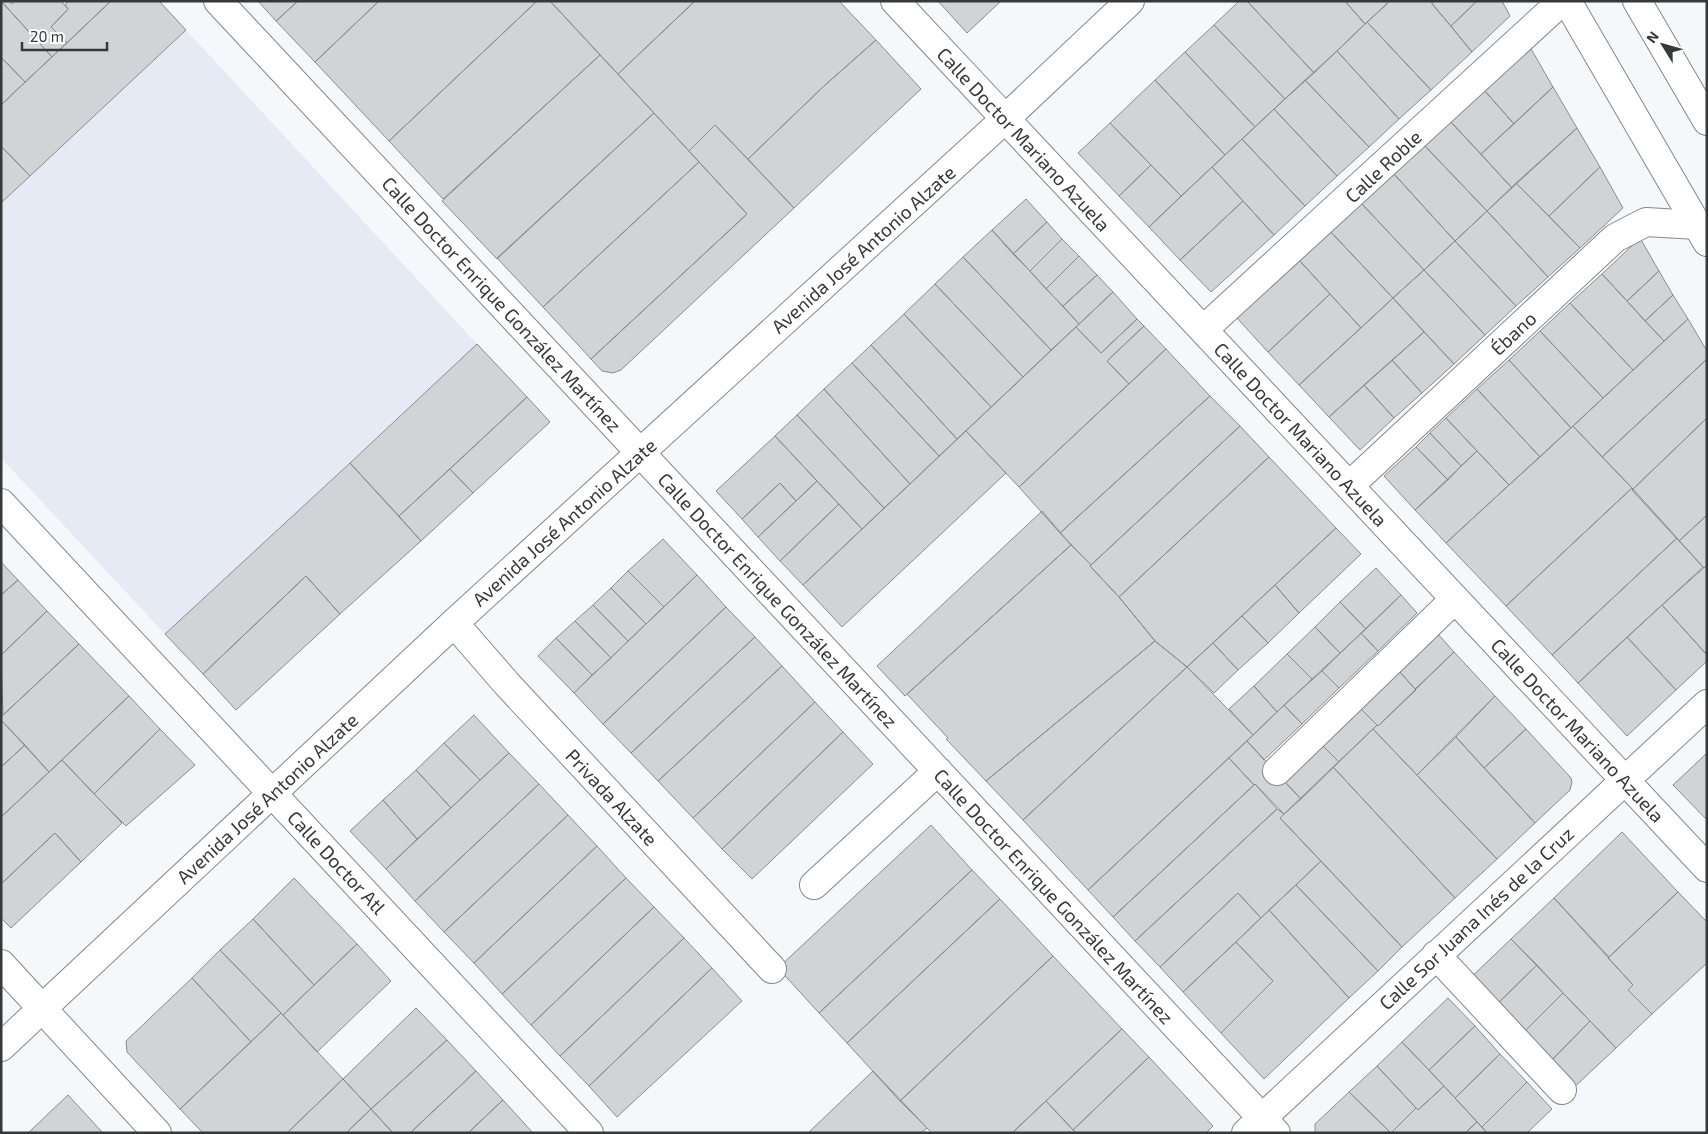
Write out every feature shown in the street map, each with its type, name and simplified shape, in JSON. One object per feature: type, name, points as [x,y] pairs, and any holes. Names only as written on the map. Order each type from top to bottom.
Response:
[{"type":"street","name":"Calle Doctor Enrique González Martínez","points":[[218,1],[938,771],[1261,1128]]},
{"type":"street","name":"Calle Doctor Mariano Azuela","points":[[895,1],[1707,868]]},
{"type":"street","name":"Avenida José Antonio Alzate","points":[[1,1047],[454,623],[1005,119],[1130,1]]},
{"type":"street","name":"Calle Roble","points":[[1203,330],[1562,1]]},
{"type":"street","points":[[1567,1],[1702,234]]},
{"type":"street","points":[[1637,1],[1707,121]]},
{"type":"street","name":"Ébano","points":[[1349,486],[1615,238],[1646,222],[1702,234]]},
{"type":"street","name":"Calle Doctor Atl","points":[[1,503],[589,1133]]},
{"type":"street","points":[[1277,772],[1455,599]]},
{"type":"street","name":"Privada Alzate","points":[[454,623],[514,692],[772,969]]},
{"type":"street","name":"Calle Sor Juana Inés de la Cruz","points":[[1261,1128],[1436,954],[1707,704]]},
{"type":"street","points":[[814,885],[938,771]]},
{"type":"street","points":[[1436,954],[1562,1090]]},
{"type":"street","points":[[1,964],[157,1133]]},
{"type":"shaded area","points":[[186,30],[477,344],[165,634],[1,458],[1,203]]},
{"type":"building","points":[[1,1],[52,57],[25,82],[1,57]]},
{"type":"building","points":[[1,1],[10,1],[12,4],[15,1],[61,1],[68,9],[51,27],[67,43],[52,57]]},
{"type":"building","points":[[68,1],[111,1],[67,43],[51,27],[68,9],[65,5]]},
{"type":"building","points":[[111,1],[159,1],[186,30],[30,176],[1,146],[1,105]]},
{"type":"building","points":[[258,1],[298,1],[276,21]]},
{"type":"building","points":[[298,1],[379,1],[315,62],[276,21]]},
{"type":"building","points":[[379,1],[537,1],[389,141],[315,62]]},
{"type":"building","points":[[537,1],[550,1],[600,55],[443,199],[389,141]]},
{"type":"building","points":[[550,1],[695,1],[618,74]]},
{"type":"building","points":[[695,1],[839,1],[876,40],[824,86],[748,159],[715,125],[689,151],[618,74]]},
{"type":"building","points":[[938,1],[1001,1],[967,33]]},
{"type":"building","points":[[1239,1],[1247,1],[1314,73],[1285,99],[1214,25]]},
{"type":"building","points":[[1247,1],[1345,1],[1365,24],[1314,73]]},
{"type":"building","points":[[1345,1],[1384,1],[1387,4],[1365,24]]},
{"type":"building","points":[[1390,1],[1430,1],[1472,52],[1431,90],[1367,22]]},
{"type":"building","points":[[1434,1],[1477,1],[1451,26],[1432,4]]},
{"type":"building","points":[[1477,1],[1502,1],[1510,16],[1472,52],[1451,26]]},
{"type":"building","points":[[1367,22],[1431,90],[1399,119],[1337,51]]},
{"type":"building","points":[[1214,25],[1285,99],[1255,127],[1185,52]]},
{"type":"building","points":[[876,40],[921,89],[794,208],[748,159],[824,86]]},
{"type":"building","points":[[1530,47],[1553,87],[1514,124],[1484,90]]},
{"type":"building","points":[[1337,51],[1399,119],[1369,147],[1305,80]]},
{"type":"building","points":[[1185,52],[1255,127],[1225,155],[1155,80]]},
{"type":"building","points":[[600,55],[654,113],[497,259],[442,201]]},
{"type":"building","points":[[1,57],[25,82],[1,105]]},
{"type":"building","points":[[1155,80],[1225,155],[1181,196],[1110,123]]},
{"type":"building","points":[[1305,80],[1369,147],[1337,176],[1274,109]]},
{"type":"building","points":[[1553,87],[1577,128],[1512,188],[1481,154]]},
{"type":"building","points":[[1484,90],[1514,124],[1481,154],[1450,121]]},
{"type":"building","points":[[1274,109],[1337,176],[1305,206],[1242,139]]},
{"type":"building","points":[[654,113],[699,162],[543,307],[497,258]]},
{"type":"building","points":[[1450,121],[1512,188],[1487,211],[1424,145]]},
{"type":"building","points":[[1110,123],[1151,165],[1119,196],[1078,153]]},
{"type":"building","points":[[715,125],[794,208],[621,370],[613,373],[602,371],[591,359],[747,214],[689,151]]},
{"type":"building","points":[[1577,128],[1600,167],[1549,216],[1516,183]]},
{"type":"building","points":[[1242,139],[1305,206],[1274,235],[1212,167]]},
{"type":"building","points":[[1424,145],[1487,211],[1455,241],[1393,173]]},
{"type":"building","points":[[1,146],[30,176],[1,203]]},
{"type":"building","points":[[699,162],[747,214],[591,359],[543,307]]},
{"type":"building","points":[[1151,165],[1181,196],[1149,227],[1119,196]]},
{"type":"building","points":[[1212,167],[1243,201],[1180,260],[1149,227]]},
{"type":"building","points":[[1600,167],[1623,208],[1580,248],[1549,216]]},
{"type":"building","points":[[1393,173],[1455,241],[1424,270],[1361,203]]},
{"type":"building","points":[[1516,183],[1580,248],[1548,277],[1487,211]]},
{"type":"building","points":[[1026,199],[1047,222],[1013,254],[992,230]]},
{"type":"building","points":[[1243,201],[1274,235],[1211,292],[1180,260]]},
{"type":"building","points":[[1361,203],[1424,270],[1393,298],[1330,231]]},
{"type":"building","points":[[1487,211],[1548,277],[1516,306],[1455,241]]},
{"type":"building","points":[[1047,222],[1062,239],[1030,271],[1013,254]]},
{"type":"building","points":[[992,230],[1079,324],[1051,350],[963,257]]},
{"type":"building","points":[[1330,231],[1393,298],[1361,328],[1300,261]]},
{"type":"building","points":[[1640,238],[1659,271],[1627,301],[1602,274]]},
{"type":"building","points":[[1062,239],[1079,256],[1046,289],[1030,271]]},
{"type":"building","points":[[1455,241],[1516,306],[1485,335],[1424,270]]},
{"type":"building","points":[[1079,256],[1097,275],[1063,306],[1046,289]]},
{"type":"building","points":[[963,257],[1051,350],[1023,377],[935,284]]},
{"type":"building","points":[[1299,260],[1330,294],[1268,352],[1237,318]]},
{"type":"building","points":[[1424,270],[1485,335],[1454,364],[1393,298]]},
{"type":"building","points":[[1659,271],[1673,295],[1645,321],[1627,301]]},
{"type":"building","points":[[1602,274],[1664,341],[1633,370],[1570,303]]},
{"type":"building","points":[[1097,275],[1113,292],[1079,324],[1063,306]]},
{"type":"building","points":[[935,284],[1023,377],[991,407],[904,314]]},
{"type":"building","points":[[1113,292],[1137,319],[1101,353],[1076,327]]},
{"type":"building","points":[[1330,294],[1361,328],[1299,385],[1268,352]]},
{"type":"building","points":[[1673,295],[1688,319],[1664,341],[1645,321]]},
{"type":"building","points":[[1393,298],[1424,332],[1329,417],[1299,385]]},
{"type":"building","points":[[1570,303],[1633,370],[1603,398],[1540,331]]},
{"type":"building","points":[[904,314],[991,407],[957,439],[871,345]]},
{"type":"building","points":[[1137,319],[1144,326],[1107,361],[1129,384],[1019,487],[966,431],[1076,327],[1101,353]]},
{"type":"building","points":[[1688,319],[1707,351],[1707,359],[1602,457],[1573,426]]},
{"type":"building","points":[[1144,326],[1166,349],[1129,384],[1107,361]]},
{"type":"building","points":[[1540,331],[1603,398],[1571,428],[1509,360]]},
{"type":"building","points":[[1424,332],[1454,364],[1422,393],[1392,360]]},
{"type":"building","points":[[477,344],[527,397],[399,516],[350,463]]},
{"type":"building","points":[[871,345],[957,439],[939,456],[852,363]]},
{"type":"building","points":[[1166,349],[1210,396],[1060,533],[1019,487]]},
{"type":"building","points":[[1707,359],[1707,418],[1633,489],[1602,457]]},
{"type":"building","points":[[1392,360],[1422,393],[1394,418],[1364,385]]},
{"type":"building","points":[[1509,360],[1571,428],[1540,457],[1477,389]]},
{"type":"building","points":[[852,363],[939,456],[910,484],[824,389]]},
{"type":"building","points":[[1364,385],[1394,418],[1360,450],[1329,417]]},
{"type":"building","points":[[824,389],[910,484],[884,508],[797,415]]},
{"type":"building","points":[[1477,389],[1540,457],[1509,485],[1446,418]]},
{"type":"building","points":[[1210,396],[1240,426],[1091,565],[1060,533]]},
{"type":"building","points":[[527,397],[550,422],[473,493],[450,469]]},
{"type":"building","points":[[797,415],[884,508],[862,529],[775,436]]},
{"type":"building","points":[[1446,418],[1477,451],[1461,466],[1430,433]]},
{"type":"building","points":[[1707,418],[1707,515],[1679,541],[1632,490]]},
{"type":"building","points":[[1240,426],[1269,457],[1119,597],[1090,566]]},
{"type":"building","points":[[1573,426],[1632,488],[1506,606],[1446,543]]},
{"type":"building","points":[[966,431],[1006,473],[842,627],[803,585]]},
{"type":"building","points":[[1430,433],[1461,466],[1448,480],[1416,447]]},
{"type":"building","points":[[775,436],[817,481],[796,501],[780,483],[742,519],[716,491]]},
{"type":"building","points":[[1416,447],[1448,480],[1415,510],[1384,476]]},
{"type":"building","points":[[1477,451],[1509,485],[1446,543],[1415,510]]},
{"type":"building","points":[[1269,457],[1336,528],[1187,667],[1155,641],[1119,597]]},
{"type":"building","points":[[350,463],[421,541],[340,614],[306,576],[203,674],[165,634]]},
{"type":"building","points":[[450,469],[473,493],[421,541],[399,516]]},
{"type":"building","points":[[817,481],[839,504],[780,561],[758,537]]},
{"type":"building","points":[[780,483],[796,501],[758,537],[742,519]]},
{"type":"building","points":[[1632,488],[1677,538],[1552,655],[1506,606]]},
{"type":"building","points":[[839,504],[862,529],[803,585],[780,561]]},
{"type":"building","points":[[1042,511],[1071,545],[905,696],[877,666]]},
{"type":"building","points":[[1707,515],[1707,565],[1704,568],[1679,541]]},
{"type":"building","points":[[1336,528],[1361,554],[1299,613],[1275,585]]},
{"type":"building","points":[[1677,538],[1703,567],[1578,683],[1552,655]]},
{"type":"building","points":[[663,539],[697,575],[664,607],[628,571]]},
{"type":"building","points":[[1071,545],[1119,597],[1155,641],[986,781],[907,694]]},
{"type":"building","points":[[1,562],[18,580],[1,595]]},
{"type":"building","points":[[1707,565],[1707,655],[1662,605]]},
{"type":"building","points":[[1376,568],[1401,595],[1366,629],[1340,602]]},
{"type":"building","points":[[628,571],[664,607],[646,624],[611,588]]},
{"type":"building","points":[[697,575],[726,607],[603,724],[574,693]]},
{"type":"building","points":[[306,576],[340,614],[236,710],[203,674]]},
{"type":"building","points":[[18,580],[47,611],[1,655],[1,595]]},
{"type":"building","points":[[1275,585],[1299,613],[1268,643],[1242,616]]},
{"type":"building","points":[[611,588],[646,624],[628,641],[593,605]]},
{"type":"building","points":[[1401,595],[1417,613],[1378,651],[1361,633]]},
{"type":"building","points":[[1340,602],[1366,629],[1340,653],[1315,627]]},
{"type":"building","points":[[593,605],[628,641],[611,658],[575,621]]},
{"type":"building","points":[[1662,605],[1707,655],[1707,661],[1676,690],[1627,637]]},
{"type":"building","points":[[726,607],[755,637],[631,753],[603,724]]},
{"type":"building","points":[[47,611],[79,644],[3,715],[1,655]]},
{"type":"building","points":[[1242,616],[1268,643],[1238,670],[1213,643]]},
{"type":"building","points":[[575,621],[611,658],[592,675],[556,638]]},
{"type":"building","points":[[1315,627],[1340,653],[1312,679],[1287,654]]},
{"type":"building","points":[[1361,633],[1378,651],[1339,688],[1322,671]]},
{"type":"building","points":[[1438,634],[1454,652],[1415,689],[1399,671]]},
{"type":"building","points":[[755,637],[782,666],[658,781],[631,753]]},
{"type":"building","points":[[1627,637],[1676,690],[1627,736],[1578,683]]},
{"type":"building","points":[[556,638],[592,675],[574,693],[538,656]]},
{"type":"building","points":[[1155,641],[1187,667],[1023,820],[986,781]]},
{"type":"building","points":[[1213,643],[1238,670],[1214,693],[1187,667]]},
{"type":"building","points":[[79,644],[129,696],[49,772],[1,720],[1,717]]},
{"type":"building","points":[[1454,652],[1495,696],[1417,775],[1373,729]]},
{"type":"building","points":[[1287,654],[1312,679],[1277,712],[1254,686]]},
{"type":"building","points":[[782,666],[815,702],[693,818],[658,781]]},
{"type":"building","points":[[1187,667],[1253,735],[1088,890],[1023,820]]},
{"type":"building","points":[[1322,671],[1339,688],[1302,724],[1284,705]]},
{"type":"building","points":[[1399,671],[1416,690],[1378,726],[1360,708]]},
{"type":"building","points":[[1254,686],[1277,712],[1253,735],[1229,709]]},
{"type":"building","points":[[129,696],[160,729],[94,794],[62,760]]},
{"type":"building","points":[[1495,696],[1526,729],[1484,768],[1456,737]]},
{"type":"building","points":[[815,702],[843,732],[722,849],[693,818]]},
{"type":"building","points":[[1284,705],[1302,724],[1264,760],[1247,741]]},
{"type":"building","points":[[1360,708],[1377,725],[1339,762],[1321,744]]},
{"type":"building","points":[[474,715],[509,753],[480,780],[444,743]]},
{"type":"building","points":[[1,720],[25,745],[1,767]]},
{"type":"building","points":[[160,729],[195,765],[126,826],[94,794]]},
{"type":"building","points":[[1373,729],[1497,859],[1455,898],[1333,767]]},
{"type":"building","points":[[1526,729],[1571,778],[1572,782],[1570,790],[1535,823],[1484,768]]},
{"type":"building","points":[[843,732],[873,764],[752,879],[722,849]]},
{"type":"building","points":[[1456,737],[1535,823],[1497,859],[1417,775]]},
{"type":"building","points":[[1247,741],[1301,799],[1284,814],[1229,758]]},
{"type":"building","points":[[444,743],[480,780],[451,808],[416,770]]},
{"type":"building","points":[[1321,744],[1339,762],[1301,799],[1283,780]]},
{"type":"building","points":[[25,745],[49,772],[1,817],[1,767]]},
{"type":"building","points":[[509,753],[539,784],[415,901],[386,869]]},
{"type":"building","points":[[1707,753],[1707,820],[1673,785]]},
{"type":"building","points":[[1229,758],[1254,785],[1113,917],[1088,890]]},
{"type":"building","points":[[62,760],[122,823],[81,862],[55,833],[1,884],[1,817]]},
{"type":"building","points":[[1333,767],[1455,898],[1402,947],[1280,818]]},
{"type":"building","points":[[416,770],[451,808],[417,839],[383,800]]},
{"type":"building","points":[[539,784],[568,815],[444,932],[415,901]]},
{"type":"building","points":[[1255,784],[1277,809],[1135,941],[1113,917]]},
{"type":"building","points":[[383,800],[417,839],[386,869],[350,831]]},
{"type":"building","points":[[1277,809],[1284,814],[1280,818],[1321,861],[1261,918],[1238,893],[1160,967],[1135,941]]},
{"type":"building","points":[[568,815],[597,846],[474,963],[444,932]]},
{"type":"building","points":[[931,825],[972,870],[819,1013],[778,968]]},
{"type":"building","points":[[1622,832],[1678,892],[1609,957],[1554,898]]},
{"type":"building","points":[[55,833],[81,862],[11,928],[1,918],[1,884]]},
{"type":"building","points":[[597,846],[626,878],[502,994],[474,963]]},
{"type":"building","points":[[1321,861],[1402,947],[1378,971],[1296,885]]},
{"type":"building","points":[[972,870],[1000,899],[847,1043],[819,1013]]},
{"type":"building","points":[[294,878],[357,944],[314,985],[253,919]]},
{"type":"building","points":[[626,878],[654,907],[531,1025],[502,994]]},
{"type":"building","points":[[1296,885],[1378,971],[1349,998],[1269,910]]},
{"type":"building","points":[[1678,892],[1707,922],[1707,963],[1652,1014],[1628,990],[1633,985],[1608,958]]},
{"type":"building","points":[[1238,893],[1261,918],[1183,992],[1160,967]]},
{"type":"building","points":[[1554,898],[1633,985],[1628,990],[1652,1014],[1616,1048],[1511,939]]},
{"type":"building","points":[[1000,899],[1053,956],[900,1101],[847,1043]]},
{"type":"building","points":[[654,907],[684,938],[560,1056],[531,1025]]},
{"type":"building","points":[[1269,910],[1349,998],[1264,1079],[1221,1033],[1273,981],[1236,942]]},
{"type":"building","points":[[253,919],[314,985],[283,1015],[220,950]]},
{"type":"building","points":[[684,938],[712,968],[589,1086],[560,1056]]},
{"type":"building","points":[[1511,939],[1537,965],[1492,1009],[1466,982]]},
{"type":"building","points":[[1236,942],[1273,981],[1221,1033],[1183,992]]},
{"type":"building","points":[[357,944],[391,981],[317,1052],[283,1015]]},
{"type":"building","points":[[220,950],[281,1013],[251,1042],[192,978]]},
{"type":"building","points":[[1053,956],[1122,1029],[1012,1133],[932,1133],[900,1101]]},
{"type":"building","points":[[1537,965],[1563,993],[1518,1038],[1492,1009]]},
{"type":"building","points":[[712,968],[742,1001],[617,1117],[589,1086]]},
{"type":"building","points":[[192,978],[251,1042],[180,1109],[127,1052],[126,1041]]},
{"type":"building","points":[[1563,993],[1590,1021],[1545,1067],[1518,1038]]},
{"type":"building","points":[[1448,998],[1475,1026],[1429,1070],[1402,1042]]},
{"type":"building","points":[[416,1008],[447,1040],[371,1109],[343,1079]]},
{"type":"building","points":[[281,1013],[343,1079],[287,1133],[203,1133],[180,1109]]},
{"type":"building","points":[[1590,1021],[1616,1048],[1568,1093],[1545,1067]]},
{"type":"building","points":[[1475,1026],[1500,1054],[1455,1098],[1429,1070]]},
{"type":"building","points":[[1122,1029],[1149,1057],[1073,1130],[1046,1101]]},
{"type":"building","points":[[447,1040],[476,1071],[410,1133],[393,1133],[371,1109]]},
{"type":"building","points":[[1402,1042],[1444,1086],[1418,1110],[1377,1066]]},
{"type":"building","points":[[1500,1054],[1527,1082],[1482,1127],[1455,1098]]},
{"type":"building","points":[[1149,1057],[1213,1126],[1206,1133],[1076,1133],[1073,1130]]},
{"type":"building","points":[[1377,1066],[1416,1108],[1391,1133],[1349,1092]]},
{"type":"building","points":[[476,1071],[503,1100],[468,1133],[410,1133]]},
{"type":"building","points":[[873,1071],[927,1128],[921,1133],[808,1133]]},
{"type":"building","points":[[343,1079],[371,1109],[346,1133],[287,1133]]},
{"type":"building","points":[[1527,1082],[1552,1109],[1527,1133],[1487,1133],[1482,1127]]},
{"type":"building","points":[[1444,1086],[1477,1122],[1465,1133],[1391,1133],[1416,1108],[1418,1110]]},
{"type":"building","points":[[1349,1092],[1391,1133],[1315,1133],[1315,1124]]},
{"type":"building","points":[[68,1095],[103,1133],[28,1133]]},
{"type":"building","points":[[503,1100],[533,1133],[468,1133]]},
{"type":"building","points":[[1046,1101],[1076,1133],[1012,1133]]},
{"type":"building","points":[[371,1109],[393,1133],[346,1133]]},
{"type":"building","points":[[1477,1122],[1487,1133],[1465,1133]]}]
